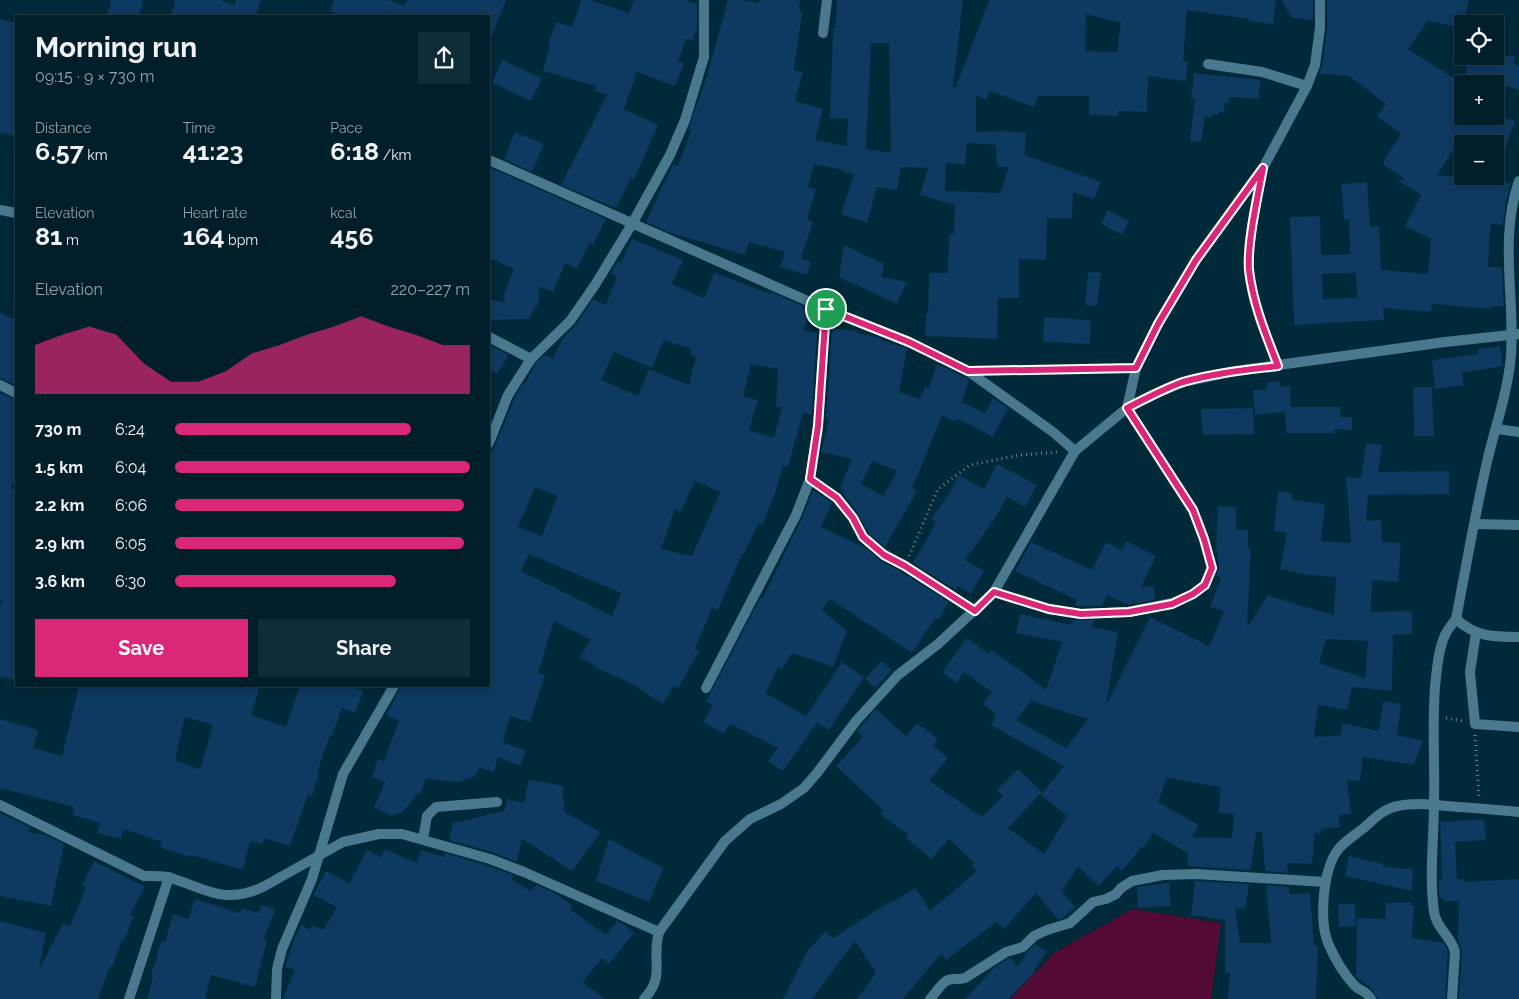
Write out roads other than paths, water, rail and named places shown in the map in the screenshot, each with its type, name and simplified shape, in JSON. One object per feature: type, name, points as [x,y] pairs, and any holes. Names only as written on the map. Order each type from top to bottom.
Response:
[{"type":"street","points":[[490,440],[508,395],[531,359],[570,321],[595,285],[632,224],[670,154],[685,120],[704,57],[704,0]]},
{"type":"street","points":[[823,33],[827,0]]},
{"type":"street","points":[[994,592],[1049,609],[1081,614],[1129,612],[1172,604],[1193,594],[1205,585],[1212,568],[1193,510],[1127,408],[1136,368],[1158,324],[1196,260],[1263,168],[1307,86],[1315,65],[1320,28],[1320,0]]},
{"type":"street","points":[[1208,64],[1262,72],[1307,86]]},
{"type":"street","points":[[490,160],[826,309],[909,342],[968,371],[1053,432],[1075,451]]},
{"type":"street","points":[[1263,168],[1251,240],[1249,269],[1255,302],[1278,366]]},
{"type":"street","points":[[1452,999],[1454,947],[1442,932],[1434,915],[1431,865],[1434,804],[1433,715],[1440,649],[1446,632],[1456,619],[1487,462],[1507,384],[1515,334],[1508,230],[1513,198],[1519,182]]},
{"type":"street","points":[[0,210],[15,213]]},
{"type":"street","points":[[706,688],[796,515],[810,479],[818,426],[826,309]]},
{"type":"street","points":[[644,999],[650,993],[657,977],[656,948],[659,932],[725,841],[750,818],[781,804],[804,788],[856,721],[898,676],[938,644],[994,592],[1075,451],[1127,408],[1183,382],[1235,371],[1515,334]]},
{"type":"street","points":[[490,338],[531,359]]},
{"type":"street","points":[[0,385],[15,392]]},
{"type":"street","points":[[1496,429],[1519,432]]},
{"type":"street","points":[[810,479],[837,498],[853,518],[863,537],[884,555],[905,566],[975,611]]},
{"type":"street","points":[[1475,524],[1519,525]]},
{"type":"street","points":[[1456,619],[1476,633],[1498,637],[1519,637]]},
{"type":"street","points":[[1476,633],[1470,672],[1475,724],[1519,728]]},
{"type":"street","points":[[276,999],[277,969],[282,949],[312,878],[343,774],[393,687]]},
{"type":"street","points":[[423,839],[427,816],[432,809],[436,807],[497,802]]},
{"type":"street","points":[[1371,999],[1366,991],[1354,986],[1328,943],[1324,922],[1325,882],[1336,852],[1376,817],[1390,808],[1399,806],[1434,804],[1519,812]]},
{"type":"street","points":[[0,805],[144,876],[169,877],[208,893],[238,895],[250,893],[319,857],[343,842],[379,834],[402,834],[524,872],[659,932]]},
{"type":"street","points":[[930,999],[945,982],[965,978],[1006,952],[1023,948],[1034,936],[1070,923],[1093,902],[1116,894],[1121,888],[1132,881],[1162,875],[1196,874],[1325,882]]},
{"type":"street","points":[[129,999],[169,877]]}]
